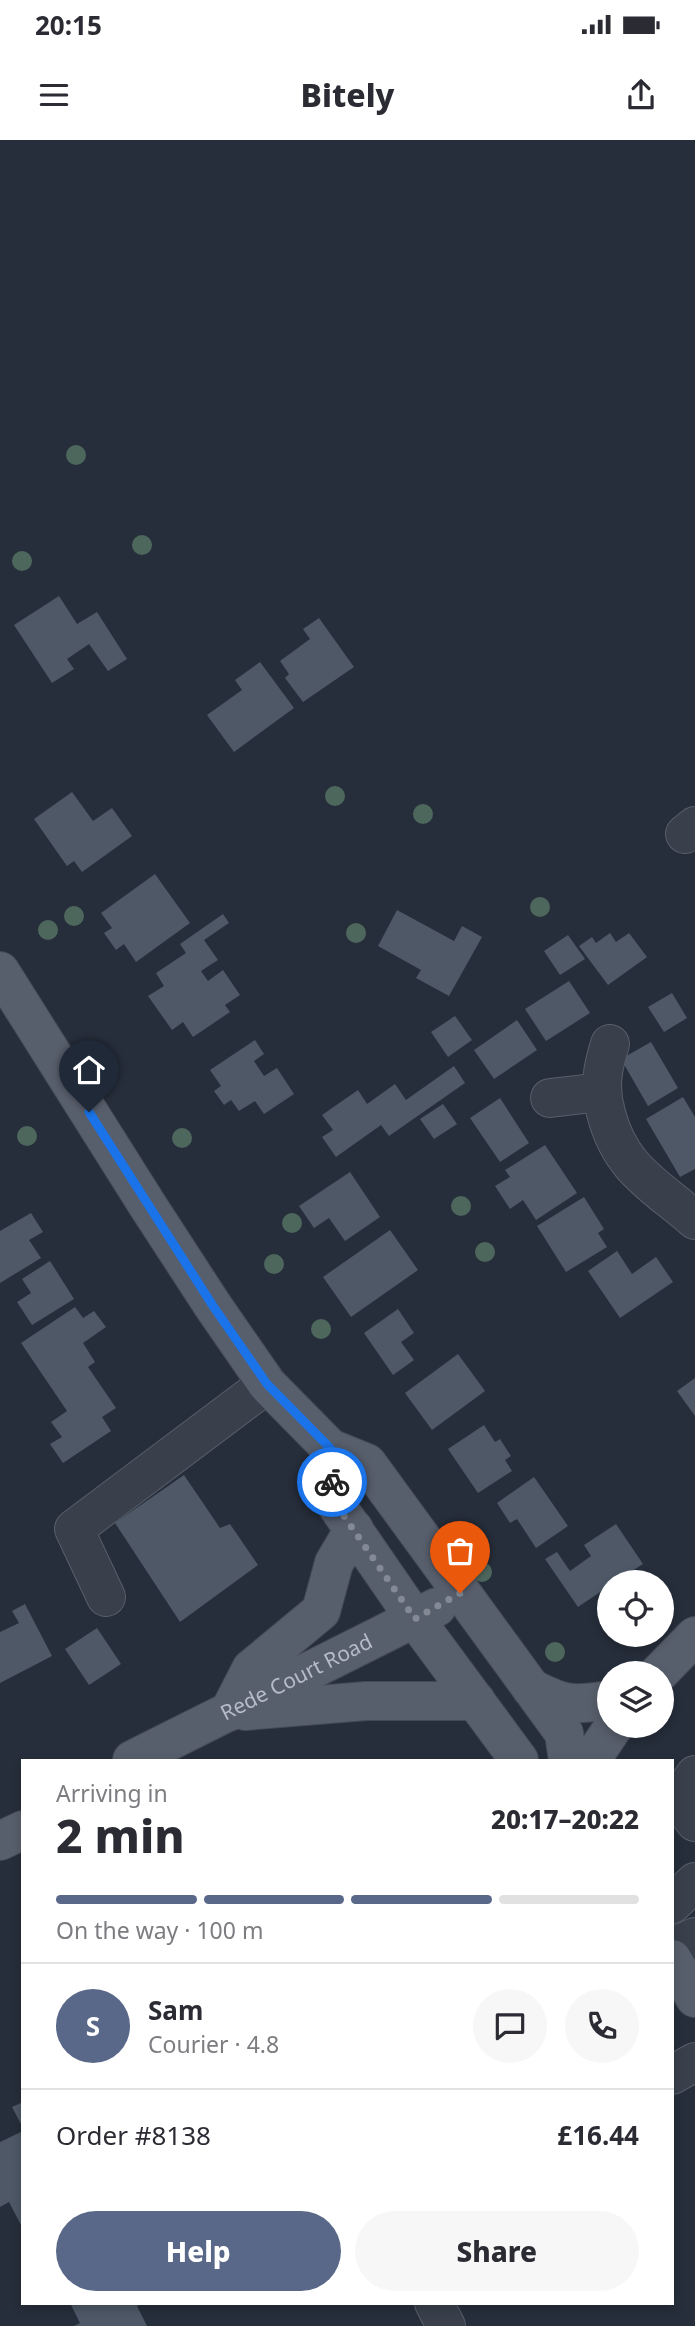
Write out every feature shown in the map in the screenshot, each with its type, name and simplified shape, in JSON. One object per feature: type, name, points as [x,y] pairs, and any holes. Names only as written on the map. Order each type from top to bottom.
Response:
[{"type":"main road","points":[[0,971],[155,1217],[267,1384],[330,1448],[367,1463],[564,1733],[568,1759]]},
{"type":"main road","points":[[330,1448],[333,1500],[415,1619],[518,1759]]},
{"type":"main road","points":[[229,1712],[251,1669],[321,1611],[334,1563],[354,1529]]},
{"type":"main road","name":"Rede Court Road","points":[[134,1759],[415,1619],[460,1593]]},
{"type":"main road","points":[[671,1661],[695,1636]]},
{"type":"main road","points":[[531,1688],[556,1701],[578,1705],[597,1702]]},
{"type":"main road","points":[[229,1712],[366,1701],[476,1701]]},
{"type":"main road","points":[[592,1759],[606,1738]]},
{"type":"main road","points":[[0,1841],[21,1831]]},
{"type":"main road","points":[[674,1962],[695,1998]]},
{"type":"street","points":[[610,1044],[602,1070],[601,1092],[617,1147],[658,1190],[695,1220]]},
{"type":"street","points":[[550,1098],[601,1092]]},
{"type":"street","points":[[106,1597],[74,1529],[267,1384]]},
{"type":"street","points":[[695,1775],[683,1791],[680,1802],[695,1822]]},
{"type":"street","points":[[674,1902],[695,1882]]},
{"type":"street","points":[[674,1947],[695,1937]]},
{"type":"street","points":[[674,2075],[695,2062]]},
{"type":"street","points":[[435,2305],[446,2326]]},
{"type":"building","points":[[59,596],[77,624],[97,612],[127,659],[108,671],[89,644],[67,659],[74,669],[52,683],[14,625]]},
{"type":"building","points":[[319,618],[354,667],[303,702],[285,678],[289,674],[280,661],[310,639],[303,629]]},
{"type":"building","points":[[260,662],[294,708],[234,752],[207,715],[242,690],[235,680]]},
{"type":"building","points":[[72,792],[93,821],[112,808],[132,836],[82,872],[74,861],[67,866],[34,819]]},
{"type":"building","points":[[155,874],[190,923],[136,962],[124,944],[116,950],[104,933],[112,928],[101,913]]},
{"type":"building","points":[[397,910],[454,941],[462,926],[482,937],[449,996],[416,978],[421,970],[378,946]]},
{"type":"building","points":[[223,914],[229,923],[204,940],[218,960],[201,971],[208,981],[223,970],[240,995],[225,1005],[230,1012],[193,1037],[183,1022],[172,1030],[148,996],[164,986],[156,973],[186,953],[180,944]]},
{"type":"building","points":[[610,933],[616,942],[629,933],[647,957],[608,985],[579,946],[592,937],[596,943]]},
{"type":"building","points":[[568,935],[585,959],[560,975],[544,951]]},
{"type":"building","points":[[569,981],[590,1013],[546,1041],[525,1009]]},
{"type":"building","points":[[672,993],[687,1018],[664,1032],[648,1007]]},
{"type":"building","points":[[455,1016],[472,1040],[448,1057],[431,1032]]},
{"type":"building","points":[[517,1020],[537,1050],[494,1079],[474,1050]]},
{"type":"building","points":[[255,1040],[264,1054],[254,1061],[264,1076],[277,1068],[294,1094],[264,1114],[255,1101],[239,1111],[231,1100],[224,1105],[214,1091],[221,1086],[210,1070]]},
{"type":"building","points":[[651,1042],[678,1088],[648,1106],[621,1059]]},
{"type":"building","points":[[454,1066],[465,1083],[389,1136],[381,1125],[336,1157],[322,1137],[333,1130],[322,1115],[358,1090],[367,1104],[395,1084],[406,1100]]},
{"type":"building","points":[[683,1097],[695,1117],[695,1169],[680,1177],[646,1119]]},
{"type":"building","points":[[500,1098],[529,1143],[500,1162],[470,1118]]},
{"type":"building","points":[[443,1104],[457,1124],[434,1139],[420,1119]]},
{"type":"building","points":[[545,1145],[577,1193],[536,1220],[523,1200],[510,1209],[495,1186],[510,1177],[505,1170]]},
{"type":"building","points":[[350,1172],[380,1217],[345,1241],[329,1218],[314,1228],[299,1206]]},
{"type":"building","points":[[584,1197],[604,1229],[598,1233],[607,1247],[566,1272],[537,1226]]},
{"type":"building","points":[[31,1213],[43,1232],[29,1240],[41,1258],[0,1283],[0,1231]]},
{"type":"building","points":[[390,1230],[418,1270],[351,1317],[323,1277]]},
{"type":"building","points":[[617,1251],[632,1274],[656,1257],[673,1282],[620,1318],[588,1271]]},
{"type":"building","points":[[50,1261],[74,1299],[32,1325],[17,1302],[31,1293],[22,1279]]},
{"type":"building","points":[[75,1307],[83,1318],[94,1311],[106,1327],[83,1343],[95,1362],[88,1367],[116,1408],[102,1417],[111,1431],[63,1463],[50,1444],[62,1437],[51,1422],[67,1411],[21,1343]]},
{"type":"building","points":[[398,1309],[414,1333],[401,1342],[414,1360],[393,1375],[364,1333]]},
{"type":"building","points":[[458,1354],[485,1391],[432,1430],[405,1393]]},
{"type":"building","points":[[695,1378],[695,1416],[677,1391]]},
{"type":"building","points":[[484,1425],[495,1442],[500,1439],[511,1456],[505,1460],[512,1471],[478,1493],[448,1449]]},
{"type":"building","points":[[184,1475],[220,1528],[230,1524],[258,1565],[180,1622],[115,1523]]},
{"type":"building","points":[[534,1477],[568,1526],[536,1548],[517,1519],[510,1523],[497,1503]]},
{"type":"building","points":[[616,1524],[643,1564],[634,1570],[597,1570],[597,1594],[578,1607],[545,1559],[557,1552],[570,1571],[591,1556],[584,1545]]},
{"type":"building","points":[[25,1604],[52,1656],[0,1683],[0,1632],[19,1623],[12,1611]]},
{"type":"building","points":[[97,1628],[121,1664],[89,1685],[65,1649]]},
{"type":"building","points":[[21,2103],[21,2124],[12,2107]]},
{"type":"building","points":[[21,2132],[21,2225],[9,2202],[0,2207],[0,2142]]},
{"type":"building","points":[[71,2305],[139,2305],[137,2306],[147,2326],[74,2326],[80,2323]]},
{"type":"way so far","points":[[332,1482],[333,1500],[415,1619],[460,1593]]},
{"type":"route","points":[[89,1112],[213,1306],[267,1384],[330,1448],[332,1482]]}]
